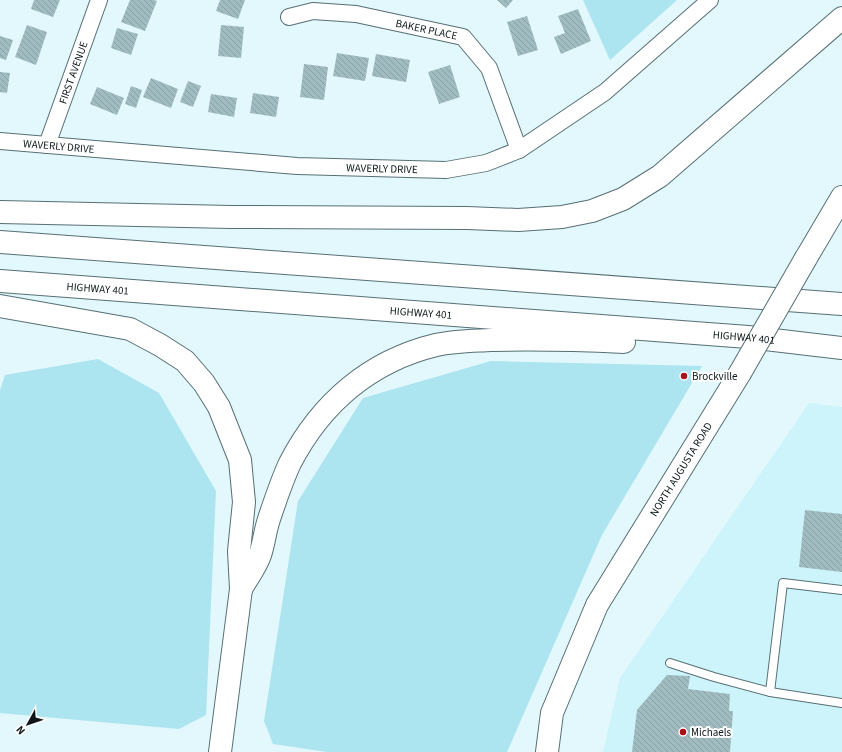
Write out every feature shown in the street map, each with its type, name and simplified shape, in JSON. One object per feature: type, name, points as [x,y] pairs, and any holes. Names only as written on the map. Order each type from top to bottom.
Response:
[{"type":"main road","points":[[0,212],[231,217],[467,218],[518,220],[562,217],[592,211],[623,199],[660,176],[842,18]]},
{"type":"main road","name":"NORTH AUGUSTA ROAD","points":[[547,752],[552,713],[597,604],[740,373],[842,197]]},
{"type":"main road","points":[[0,242],[842,304]]},
{"type":"main road","name":"HIGHWAY 401","points":[[0,281],[748,337],[842,348]]},
{"type":"main road","points":[[663,291],[714,283],[842,291]]},
{"type":"main road","points":[[0,306],[130,330],[160,345],[185,361],[204,383],[219,407],[240,460],[244,502],[239,551],[241,589],[220,752]]},
{"type":"main road","points":[[241,589],[260,556],[268,520],[290,464],[301,444],[320,417],[343,391],[375,369],[413,351],[438,345],[464,342],[520,339],[678,345],[748,337]]},
{"type":"street","name":"FIRST AVENUE","points":[[47,145],[99,0]]},
{"type":"street","name":"WAVERLY DRIVE","points":[[0,141],[297,166],[446,170],[486,163],[519,150],[606,92],[710,0]]},
{"type":"street","name":"BAKER PLACE","points":[[289,17],[313,11],[356,14],[463,37],[489,68],[519,150]]},
{"type":"lane","points":[[770,692],[783,583],[842,590]]},
{"type":"lane","points":[[670,663],[770,692],[842,703]]},
{"type":"shaded area","points":[[583,0],[677,0],[610,60]]},
{"type":"shaded area","points":[[98,359],[159,393],[216,491],[206,715],[179,729],[0,713],[0,390],[5,375]]},
{"type":"shaded area","points":[[491,361],[702,366],[602,535],[507,752],[327,752],[273,744],[264,721],[298,501],[363,398]]},
{"type":"shaded area","points":[[809,403],[842,407],[842,752],[603,752],[620,678]]},
{"type":"building","points":[[34,0],[60,0],[53,17],[31,9]]},
{"type":"building","points":[[130,0],[157,1],[145,31],[121,22]]},
{"type":"building","points":[[220,0],[245,0],[238,19],[216,11]]},
{"type":"building","points":[[497,0],[513,0],[506,8]]},
{"type":"building","points":[[578,9],[591,41],[561,54],[554,37],[565,33],[558,16]]},
{"type":"building","points":[[527,16],[538,50],[518,56],[507,22]]},
{"type":"building","points":[[27,25],[47,32],[36,65],[15,57]]},
{"type":"building","points":[[221,25],[244,27],[241,58],[218,56]]},
{"type":"building","points":[[117,28],[138,34],[131,55],[111,48]]},
{"type":"building","points":[[0,36],[13,40],[6,60],[0,58]]},
{"type":"building","points":[[337,53],[369,58],[365,81],[333,76]]},
{"type":"building","points":[[376,54],[410,60],[406,82],[372,76]]},
{"type":"building","points":[[304,64],[328,67],[324,100],[300,97]]},
{"type":"building","points":[[450,65],[460,97],[439,104],[428,72]]},
{"type":"building","points":[[0,72],[10,73],[7,93],[0,92]]},
{"type":"building","points":[[151,78],[178,89],[171,108],[143,97]]},
{"type":"building","points":[[188,81],[201,86],[193,107],[180,102]]},
{"type":"building","points":[[131,86],[142,90],[136,108],[125,104]]},
{"type":"building","points":[[97,87],[124,98],[117,115],[90,104]]},
{"type":"building","points":[[253,93],[279,97],[276,117],[250,113]]},
{"type":"building","points":[[211,94],[237,98],[234,117],[208,112]]},
{"type":"building","points":[[805,510],[842,514],[842,572],[799,567]]},
{"type":"building","name":"Michaels","points":[[667,675],[690,676],[688,689],[730,694],[729,711],[733,711],[730,752],[632,752],[637,710]]},
{"type":"place","name":"Brockville","points":[[684,376]]},
{"type":"place","name":"Michaels","points":[[683,732]]}]
